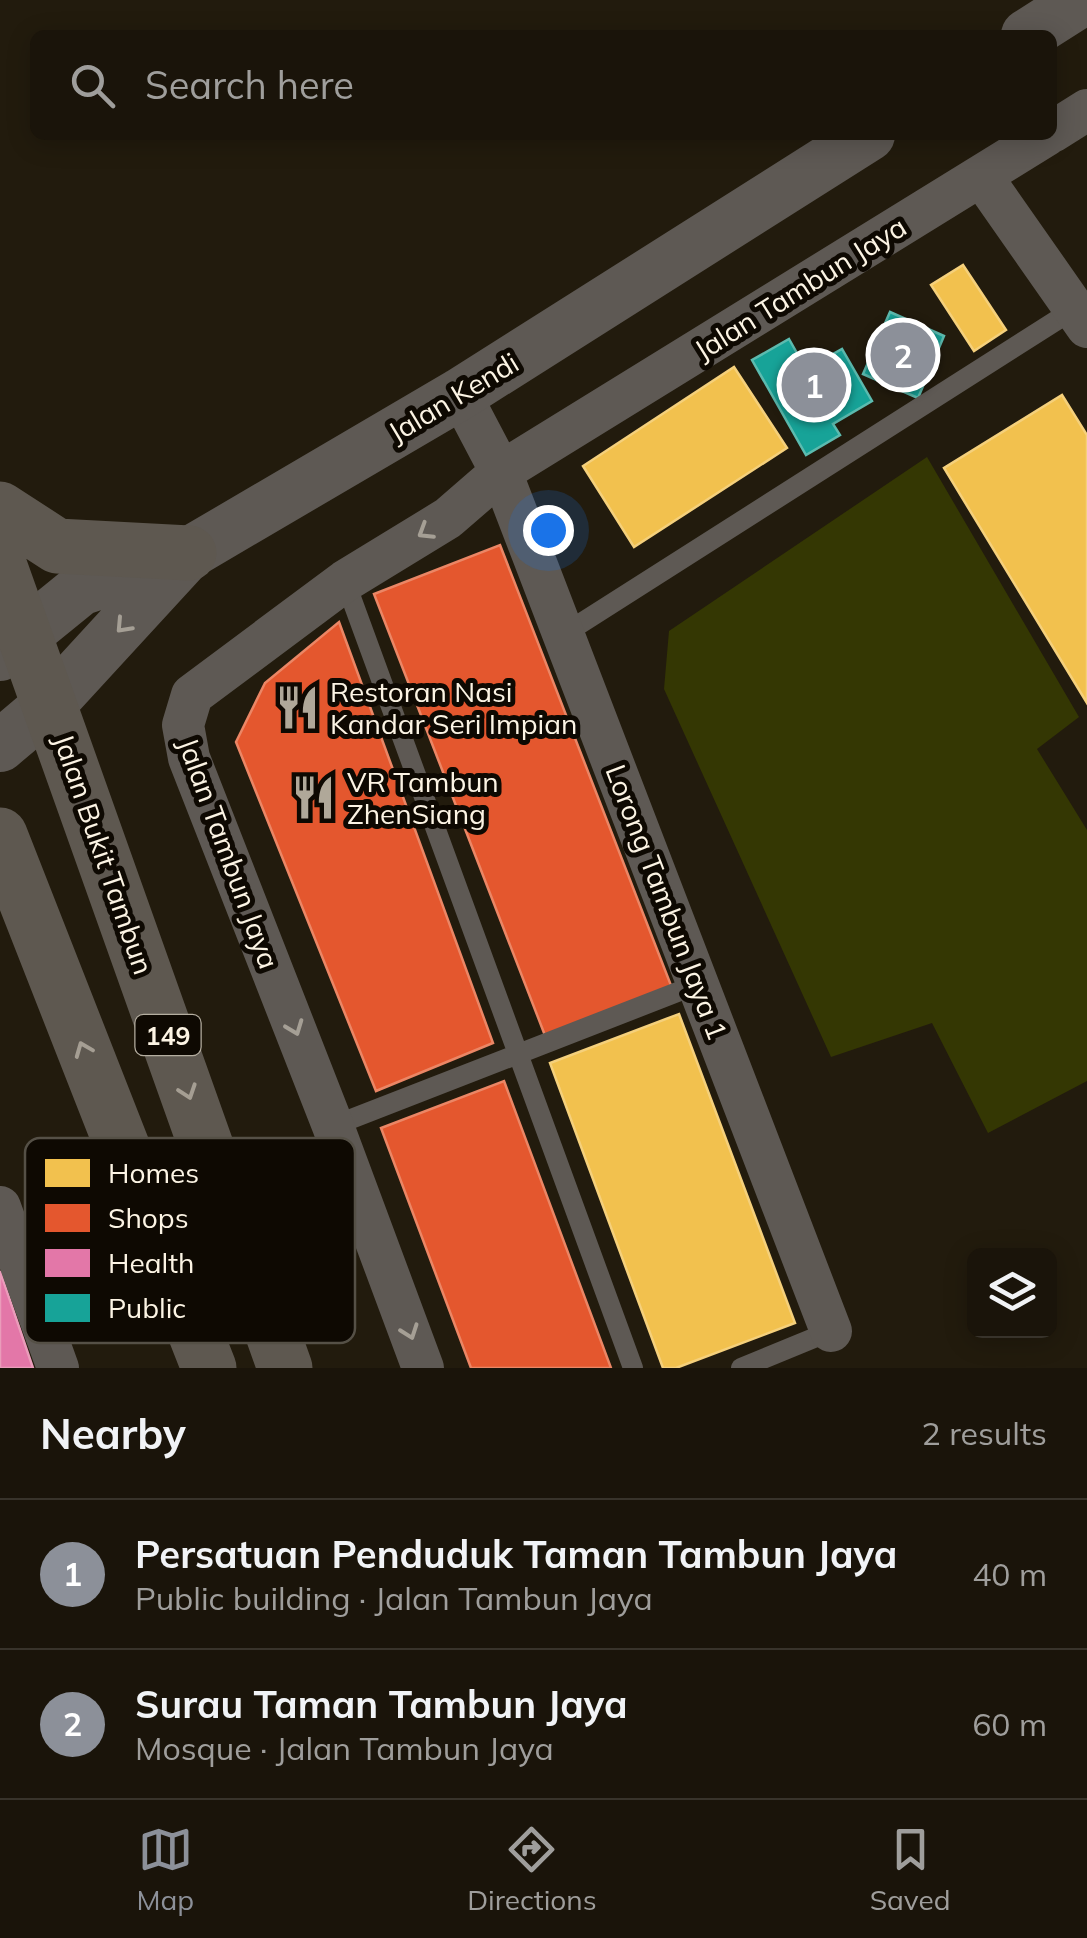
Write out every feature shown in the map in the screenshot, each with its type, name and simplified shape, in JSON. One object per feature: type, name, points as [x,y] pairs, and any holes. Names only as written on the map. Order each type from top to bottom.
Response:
[{"type":"main road","points":[[0,508],[56,546],[188,554]]},
{"type":"main road","name":"Jalan Bukit Tambun","points":[[0,566],[14,646],[51,703],[204,1138]]},
{"type":"main road","points":[[3,852],[117,1138]]},
{"type":"main road","points":[[199,1343],[209,1368]]},
{"type":"main road","name":"Jalan Bukit Tambun","points":[[276,1343],[285,1368]]},
{"type":"street","points":[[1035,30],[1082,0]]},
{"type":"street","name":"Jalan Tambun Jaya","points":[[1057,129],[1087,110]]},
{"type":"street","name":"Jalan Kendi","points":[[14,646],[80,590],[188,554],[460,394],[861,140]]},
{"type":"street","name":"Jalan Tambun Jaya","points":[[337,1138],[188,758],[182,725],[192,695],[345,581],[448,518],[501,472],[1041,140]]},
{"type":"street","points":[[982,177],[1083,312]]},
{"type":"street","points":[[460,394],[501,472]]},
{"type":"street","name":"Lorong Tambun Jaya 1","points":[[501,472],[832,1332]]},
{"type":"street","points":[[0,746],[51,703],[188,554]]},
{"type":"street","name":"Jalan Tambun Jaya","points":[[355,1185],[423,1368]]},
{"type":"street","points":[[0,1207],[25,1276]]},
{"type":"street","points":[[49,1343],[58,1368]]},
{"type":"lane","points":[[564,634],[1083,312]]},
{"type":"lane","points":[[345,581],[632,1368]]},
{"type":"lane","points":[[333,1126],[698,984]]},
{"type":"lane","points":[[741,1368],[832,1332]]},
{"type":"shaded area","points":[[927,457],[1079,717],[1037,749],[1087,830],[1087,1081],[988,1133],[932,1023],[831,1057],[664,689],[669,631]]},
{"type":"building: Homes","points":[[963,265],[1006,330],[974,351],[931,285]]},
{"type":"building: Homes","points":[[734,367],[787,448],[634,547],[583,466]]},
{"type":"building: Homes","points":[[1062,395],[1087,435],[1087,703],[944,468]]},
{"type":"building: Homes","points":[[679,1014],[795,1323],[676,1368],[663,1368],[550,1063]]},
{"type":"building: Shops","points":[[500,545],[672,988],[546,1038],[374,594]]},
{"type":"building: Shops","points":[[339,622],[493,1043],[376,1091],[236,742],[265,683]]},
{"type":"building: Shops","points":[[504,1081],[611,1368],[471,1368],[381,1128]]},
{"type":"building: Health","points":[[0,1271],[33,1368],[0,1368]]},
{"type":"building: Public","points":[[890,312],[944,336],[918,398],[863,374]]},
{"type":"building: Public","points":[[789,339],[806,369],[842,349],[872,401],[833,424],[840,435],[806,455],[752,360]]},
{"type":"place","name":"Surau Taman Tambun Jaya","points":[[903,355]]},
{"type":"place","name":"Persatuan Penduduk Taman Tambun Jaya","points":[[814,385]]},
{"type":"place","name":"Restoran Nasi Kandar Seri Impian","points":[[297,707]]},
{"type":"place","name":"VR Tambun ZhenSiang","points":[[314,797]]}]
